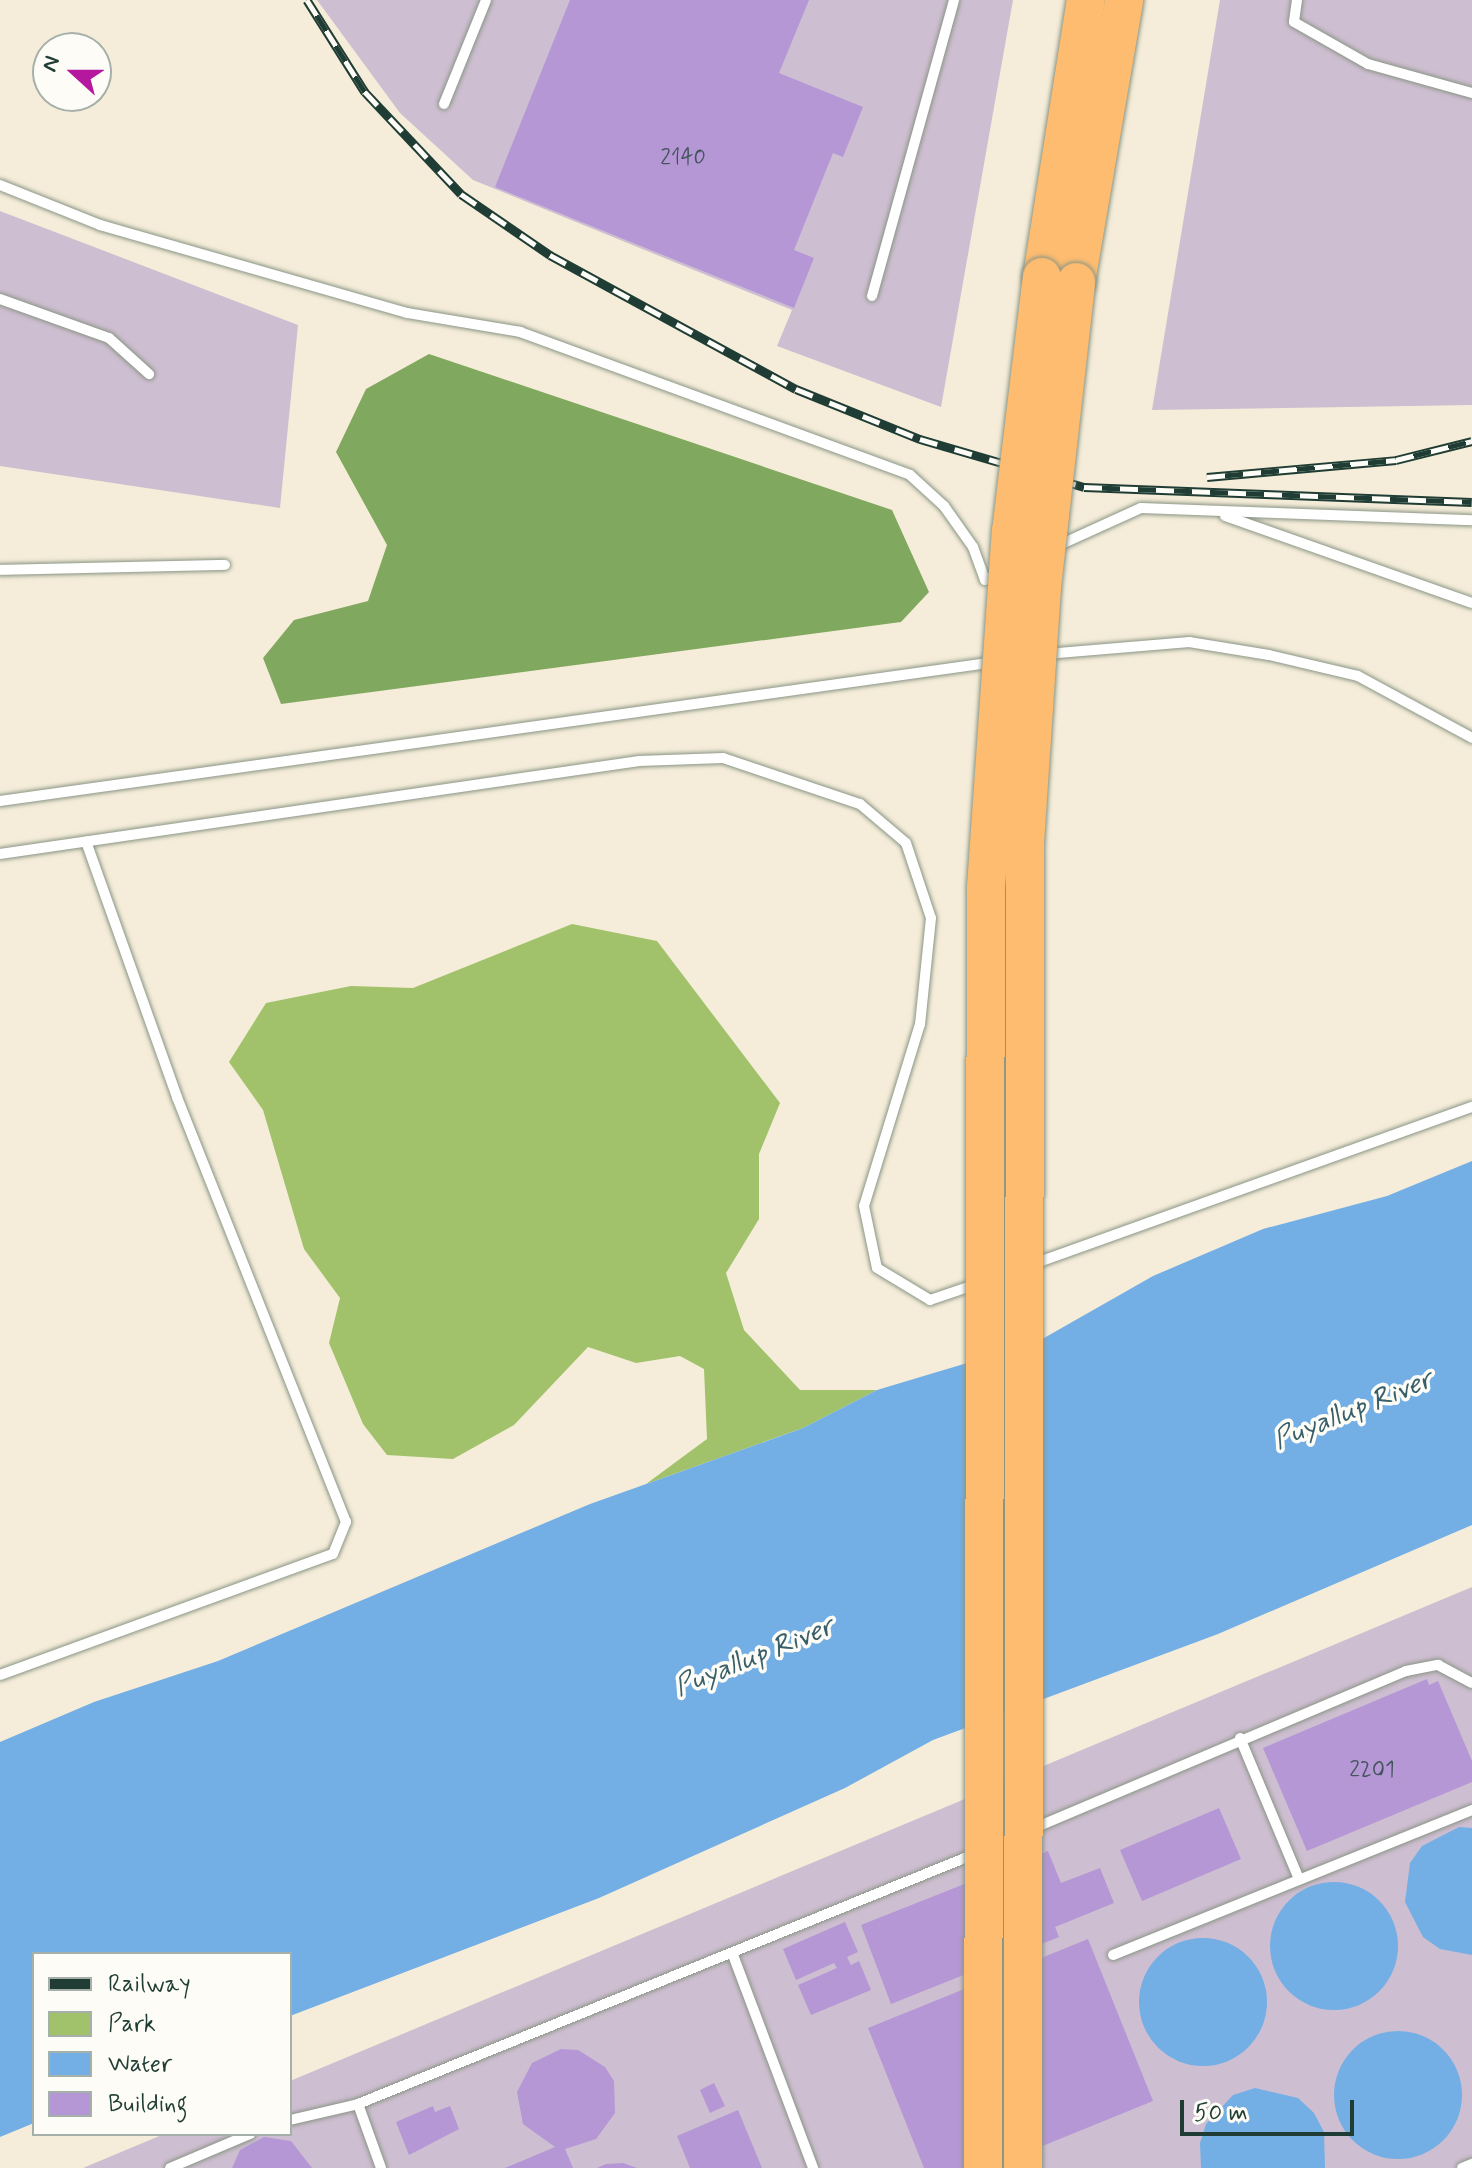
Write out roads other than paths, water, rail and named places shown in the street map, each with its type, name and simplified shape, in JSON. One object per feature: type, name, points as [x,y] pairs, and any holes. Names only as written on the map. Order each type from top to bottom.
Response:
[{"type":"highway","points":[[1023,2168],[1025,843],[1059,279],[1086,0]]},
{"type":"highway","points":[[983,2168],[986,887],[1011,532],[1059,279],[1124,0]]},
{"type":"lane","points":[[444,104],[486,0]]},
{"type":"lane","points":[[872,296],[954,0]]},
{"type":"lane","points":[[1297,0],[1294,22],[1368,64],[1472,93]]},
{"type":"lane","points":[[0,185],[100,225],[407,313],[520,332],[910,475],[944,506],[973,547],[985,580],[1141,508],[1472,520]]},
{"type":"lane","points":[[0,299],[109,338],[149,374]]},
{"type":"lane","points":[[1209,512],[1472,603]]},
{"type":"lane","points":[[0,570],[225,565]]},
{"type":"lane","points":[[1029,657],[1105,646],[1189,642],[1269,655],[1358,676],[1472,738]]},
{"type":"lane","points":[[0,801],[1014,659]]},
{"type":"lane","points":[[0,854],[639,761],[723,758],[860,804],[906,843],[931,918],[920,1024],[864,1206],[877,1268],[930,1300],[1472,1107]]},
{"type":"lane","points":[[0,1675],[333,1554],[346,1522],[177,1097],[86,842]]},
{"type":"lane","points":[[1006,1841],[1240,1738],[1406,1671],[1438,1665],[1472,1683]]},
{"type":"lane","points":[[1240,1738],[1299,1879]]},
{"type":"lane","points":[[1113,1955],[1472,1810]]},
{"type":"lane","points":[[292,2120],[358,2104],[733,1955],[991,1847]]},
{"type":"lane","points":[[733,1955],[813,2168]]},
{"type":"lane","points":[[358,2104],[381,2168]]},
{"type":"lane","points":[[170,2168],[188,2164],[246,2136]]},
{"type":"lane","points":[[1462,2168],[1472,2164]]},
{"type":"water","name":"Puyallup River","points":[[1472,1161],[1472,1525],[1218,1634],[933,1740],[845,1788],[599,1898],[292,2015],[292,1952],[32,1952],[32,2124],[0,2137],[0,1742],[94,1702],[218,1661],[590,1504],[803,1428],[877,1390],[1037,1342],[1153,1276],[1263,1229],[1387,1196]]},
{"type":"water","points":[[1459,1827],[1472,1828],[1472,1955],[1440,1949],[1423,1937],[1405,1902],[1410,1863],[1422,1846]]},
{"type":"water","points":[[1334,1882],[1358,1887],[1379,1901],[1393,1922],[1398,1946],[1393,1970],[1379,1991],[1358,2005],[1334,2010],[1310,2005],[1289,1991],[1275,1970],[1270,1946],[1275,1922],[1289,1901],[1310,1887]]},
{"type":"water","points":[[1203,1938],[1227,1943],[1248,1957],[1262,1978],[1267,2002],[1262,2026],[1248,2047],[1227,2061],[1203,2066],[1179,2061],[1158,2047],[1144,2026],[1139,2002],[1144,1978],[1158,1957],[1179,1943]]},
{"type":"water","points":[[1398,2031],[1422,2036],[1443,2050],[1457,2071],[1462,2095],[1457,2119],[1443,2140],[1422,2154],[1398,2159],[1374,2154],[1353,2140],[1339,2119],[1334,2095],[1339,2071],[1353,2050],[1374,2036]]},
{"type":"water","points":[[1255,2088],[1298,2098],[1314,2113],[1324,2132],[1325,2168],[1201,2168],[1200,2143],[1206,2124],[1233,2095]]},
{"type":"railway","points":[[307,0],[365,92],[461,194],[550,255],[796,389],[920,439],[1084,487],[1472,502]]},
{"type":"railway","points":[[1207,477],[1396,460],[1472,441]]}]
